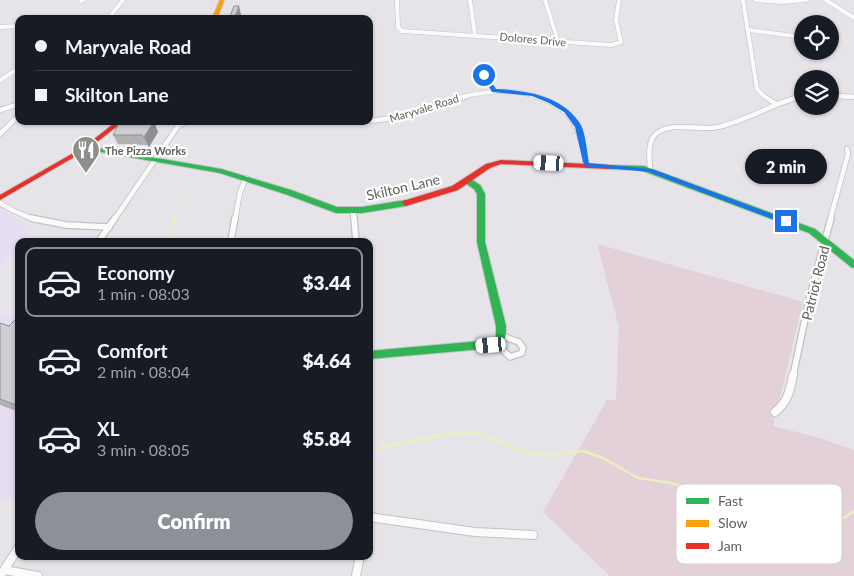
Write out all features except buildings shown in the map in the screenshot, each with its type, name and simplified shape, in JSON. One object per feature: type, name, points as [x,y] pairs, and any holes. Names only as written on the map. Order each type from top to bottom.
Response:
[{"type":"street","points":[[111,15],[123,0]]},
{"type":"street","points":[[216,15],[222,0]]},
{"type":"street","name":"Dolores Drive","points":[[397,0],[398,27],[400,30],[608,45],[620,44],[622,41],[616,20],[619,0]]},
{"type":"street","points":[[470,0],[475,35]]},
{"type":"street","points":[[545,0],[558,41]]},
{"type":"street","points":[[743,0],[757,89],[776,104]]},
{"type":"street","points":[[755,0],[782,2],[806,0]]},
{"type":"street","points":[[826,0],[854,18]]},
{"type":"street","points":[[0,27],[15,26]]},
{"type":"street","points":[[748,30],[794,36]]},
{"type":"street","points":[[486,69],[484,75],[494,90]]},
{"type":"street","points":[[0,80],[15,71]]},
{"type":"street","name":"Maryvale Road","points":[[373,121],[388,120],[471,94],[494,90],[514,91],[533,95],[551,102],[566,111],[578,126],[586,165]]},
{"type":"street","points":[[839,96],[854,97]]},
{"type":"street","points":[[650,170],[650,146],[658,132],[674,128],[720,126],[794,98]]},
{"type":"street","points":[[0,110],[15,105]]},
{"type":"street","points":[[0,134],[15,119]]},
{"type":"street","points":[[0,198],[86,148],[116,125]]},
{"type":"street","points":[[101,238],[180,125]]},
{"type":"street","name":"Skilton Lane","points":[[86,148],[146,157],[159,154],[302,196],[330,209],[353,211],[435,195],[453,189],[490,165],[501,162],[586,165],[650,170],[809,229],[826,240],[854,265]]},
{"type":"street","name":"Patriot Road","points":[[775,412],[782,407],[789,396],[809,300],[848,154],[847,150]]},
{"type":"street","points":[[232,238],[240,192],[246,178]]},
{"type":"street","points":[[468,181],[481,194],[480,222],[482,242],[502,336],[496,344]]},
{"type":"street","points":[[0,204],[17,215],[41,223],[110,227]]},
{"type":"street","points":[[353,211],[356,238]]},
{"type":"street","points":[[373,355],[496,344],[510,357],[518,357],[522,353],[523,348],[520,344],[502,336]]},
{"type":"street","points":[[373,519],[475,532],[533,535]]},
{"type":"street","points":[[15,553],[2,573],[38,576]]},
{"type":"street","points":[[356,576],[359,560]]},
{"type":"shaded area","points":[[0,207],[9,215],[33,229],[25,238],[15,238],[15,249],[0,266]]},
{"type":"shaded area","points":[[597,244],[803,302],[773,426],[820,438],[854,450],[854,576],[610,576],[543,512],[607,400],[616,400],[619,327]]},
{"type":"shaded area","points":[[0,314],[15,318],[15,500],[0,497]]},
{"type":"waterway","points":[[174,220],[183,194]]},
{"type":"waterway","points":[[170,238],[175,218]]},
{"type":"waterway","points":[[373,449],[448,434],[475,432],[530,454],[550,455],[584,451],[605,459],[638,478],[676,485]]},
{"type":"waterway","points":[[842,519],[854,511]]},
{"type":"traffic: fast","points":[[86,148],[221,171],[288,192],[336,210],[362,210],[406,203]]},
{"type":"traffic: fast","points":[[609,167],[641,168],[654,172],[812,231],[854,265]]},
{"type":"traffic: fast","points":[[373,355],[494,344],[501,339],[501,326],[481,242],[481,194],[477,187],[468,181]]},
{"type":"traffic: slow","points":[[216,15],[222,0]]},
{"type":"traffic: jam","points":[[0,198],[86,148],[116,125]]},
{"type":"traffic: jam","points":[[406,203],[455,188],[488,166],[501,162],[609,167]]},
{"type":"place","name":"The Pizza Works","points":[[86,174]]},
{"type":"route","points":[[484,75],[494,90],[514,91],[533,95],[556,104],[566,111],[573,118],[581,134],[586,165],[650,170],[786,221]]}]
